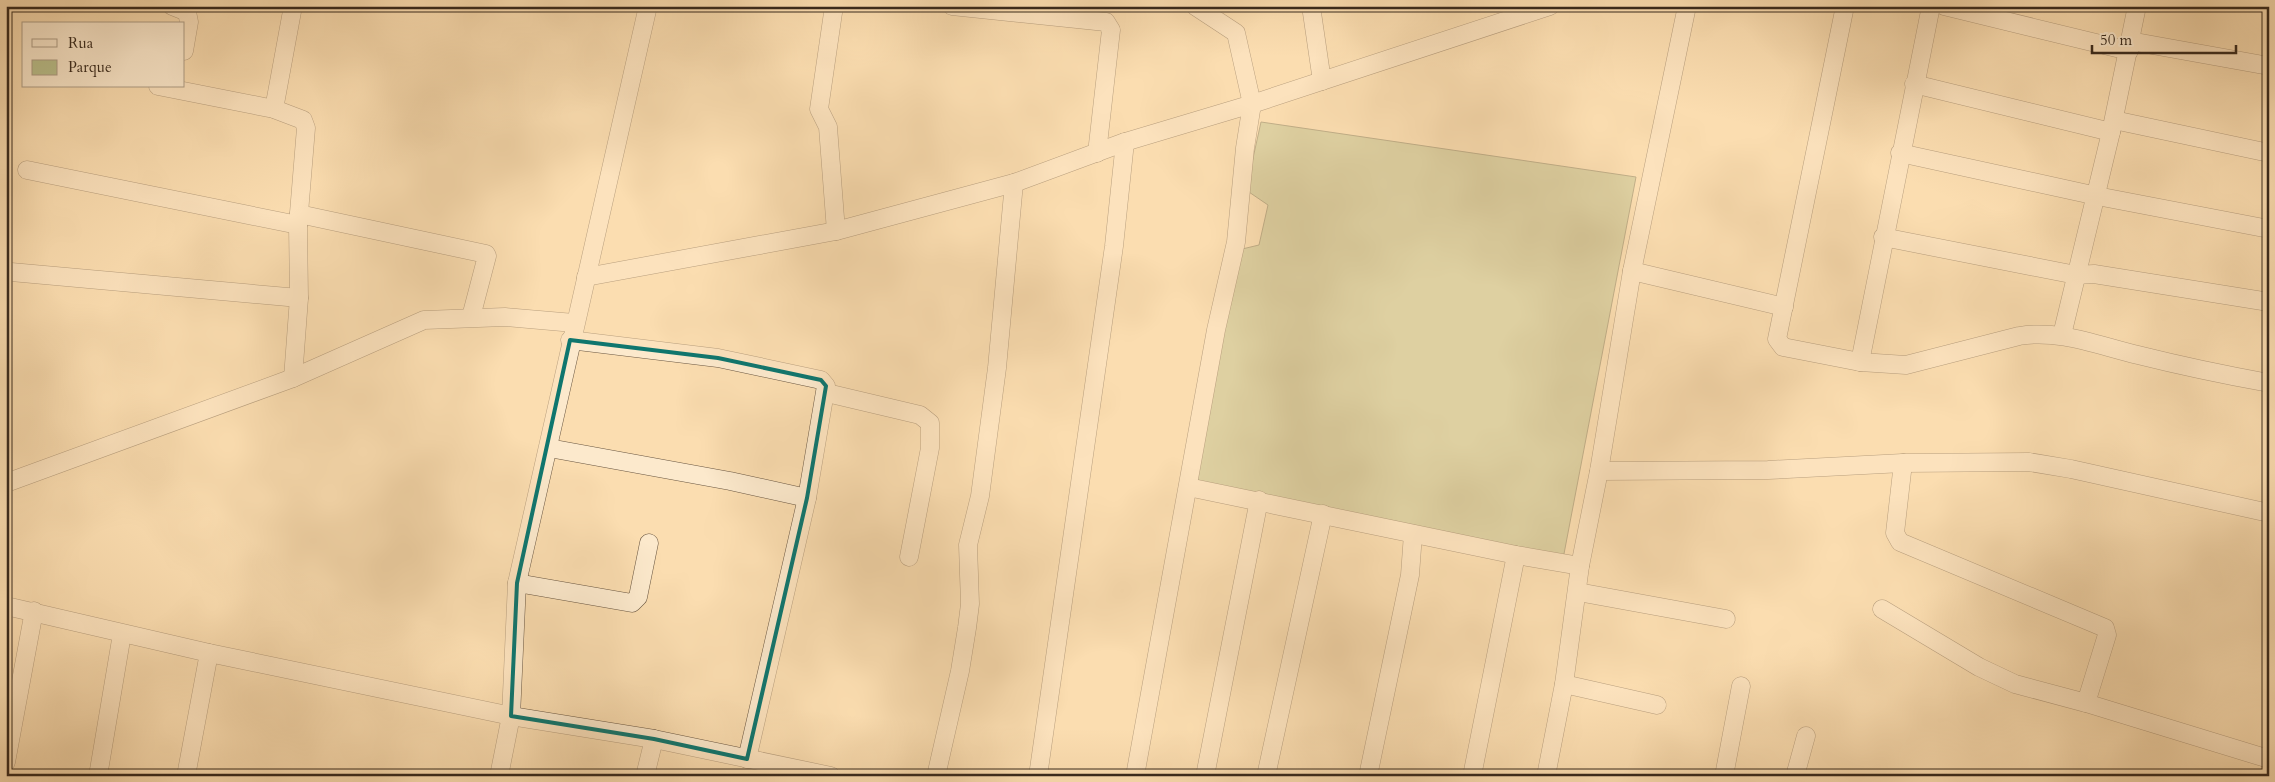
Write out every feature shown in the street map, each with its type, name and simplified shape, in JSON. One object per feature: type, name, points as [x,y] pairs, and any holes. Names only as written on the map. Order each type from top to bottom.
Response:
[{"type":"street","points":[[172,6],[187,12],[189,22],[185,46]]},
{"type":"street","points":[[274,109],[293,6]]},
{"type":"street","points":[[499,776],[511,716],[516,583],[548,448],[570,340],[648,6]]},
{"type":"street","points":[[834,6],[818,109],[828,127],[836,231]]},
{"type":"street","points":[[952,6],[1106,22],[1110,25],[1112,30],[1097,153]]},
{"type":"street","points":[[1135,776],[1216,330],[1236,242],[1245,148],[1252,104],[1236,33],[1195,6]]},
{"type":"street","points":[[1311,6],[1322,81]]},
{"type":"street","points":[[586,277],[836,231],[1014,183],[1124,142],[1252,104],[1550,6]]},
{"type":"street","points":[[1546,776],[1564,684],[1578,592],[1580,566],[1599,471],[1632,270],[1687,6]]},
{"type":"street","points":[[1845,6],[1777,339],[1778,344],[1782,347],[1860,362],[1906,365],[2034,333],[2062,335],[2200,370],[2269,383]]},
{"type":"street","points":[[1860,362],[1883,237],[1931,6]]},
{"type":"street","points":[[1944,6],[2130,46],[2269,66]]},
{"type":"street","points":[[2062,335],[2113,126],[2137,6]]},
{"type":"street","points":[[1914,84],[2113,126],[2269,153]]},
{"type":"street","points":[[177,88],[274,109],[303,120],[306,128],[298,219],[299,298],[293,378]]},
{"type":"street","points":[[1038,776],[1114,246],[1124,142]]},
{"type":"street","points":[[1900,153],[2097,196],[2269,229]]},
{"type":"street","points":[[26,170],[486,254],[471,317]]},
{"type":"street","points":[[936,776],[960,671],[967,628],[970,604],[968,545],[980,496],[997,368],[1014,183]]},
{"type":"street","points":[[1883,237],[2076,275],[2094,274],[2269,302]]},
{"type":"street","points":[[1632,270],[1784,307]]},
{"type":"street","points":[[11,272],[299,298]]},
{"type":"street","points":[[6,482],[293,378],[424,320],[504,317],[574,323]]},
{"type":"street","points":[[570,340],[718,358],[763,366],[821,380],[826,386],[827,393],[754,766]]},
{"type":"street","points":[[827,393],[920,415],[930,423],[930,448],[909,557]]},
{"type":"street","points":[[548,448],[730,481],[807,498]]},
{"type":"street","points":[[1599,471],[1768,470],[1904,463],[2029,462],[2071,469],[2269,513]]},
{"type":"street","points":[[1904,463],[1895,533],[1900,542],[2105,628],[2107,636],[2086,703]]},
{"type":"street","points":[[1188,487],[1259,500],[1516,555],[1580,566]]},
{"type":"street","points":[[1205,776],[1259,500]]},
{"type":"street","points":[[1266,776],[1311,560],[1323,514]]},
{"type":"street","points":[[1368,776],[1410,575],[1413,534]]},
{"type":"street","points":[[516,583],[632,603],[638,597],[649,543]]},
{"type":"street","points":[[1472,776],[1516,555]]},
{"type":"street","points":[[1578,592],[1726,619]]},
{"type":"street","points":[[6,606],[209,653],[511,716],[654,739],[754,766],[831,776]]},
{"type":"street","points":[[1882,609],[1979,667],[2015,684],[2086,703],[2269,759]]},
{"type":"street","points":[[6,762],[34,611]]},
{"type":"street","points":[[98,776],[122,634]]},
{"type":"street","points":[[186,776],[209,653]]},
{"type":"street","points":[[1564,684],[1657,705]]},
{"type":"street","points":[[1724,776],[1741,686]]},
{"type":"street","points":[[1794,776],[1806,736]]},
{"type":"street","points":[[645,776],[654,739]]},
{"type":"highlighted area","points":[[570,340],[718,358],[821,380],[826,386],[807,498],[747,759],[654,739],[511,716],[517,583]]},
{"type":"green space","points":[[1261,122],[1636,177],[1563,559],[1194,481],[1238,250],[1259,245],[1268,205],[1246,190]]}]
